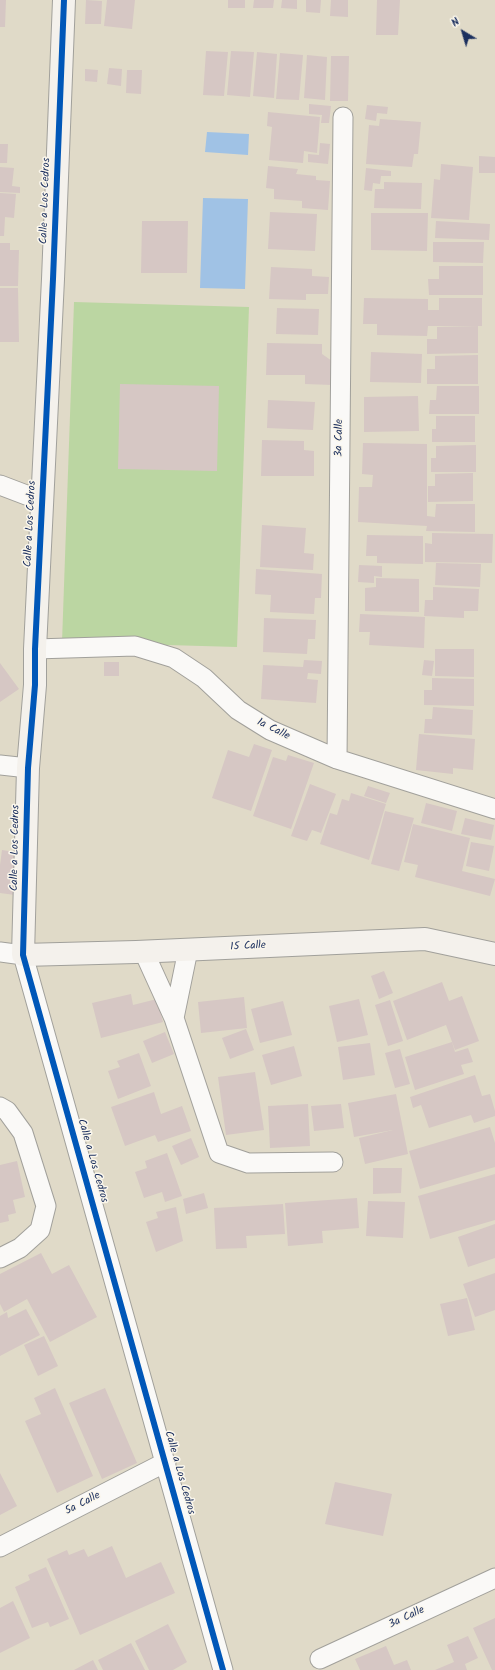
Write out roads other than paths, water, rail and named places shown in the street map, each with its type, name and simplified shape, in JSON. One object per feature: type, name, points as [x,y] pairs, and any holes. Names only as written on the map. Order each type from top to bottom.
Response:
[{"type":"street","name":"Calle a Los Cedros","points":[[64,0],[35,649],[36,685],[28,768],[23,955],[223,1670]]},
{"type":"street","name":"3a Calle","points":[[337,759],[343,117]]},
{"type":"street","points":[[0,485],[42,501]]},
{"type":"street","name":"1a Calle","points":[[35,649],[135,646],[174,658],[204,678],[238,710],[270,730],[337,759],[495,809]]},
{"type":"street","points":[[2,766],[28,768]]},
{"type":"street","name":"15 Calle","points":[[0,952],[23,955],[144,952],[425,939],[495,954]]},
{"type":"street","points":[[174,1018],[188,950]]},
{"type":"street","points":[[144,952],[174,1018],[219,1153],[248,1163],[333,1162]]},
{"type":"street","points":[[0,1107],[7,1111],[23,1133],[46,1206],[40,1230],[20,1248],[0,1258]]},
{"type":"street","name":"5a Calle","points":[[0,1547],[166,1462]]},
{"type":"street","name":"3a Calle","points":[[320,1659],[495,1578]]},
{"type":"water","points":[[207,132],[249,134],[248,155],[205,152]]},
{"type":"water","points":[[203,198],[248,199],[245,289],[200,288]]}]
